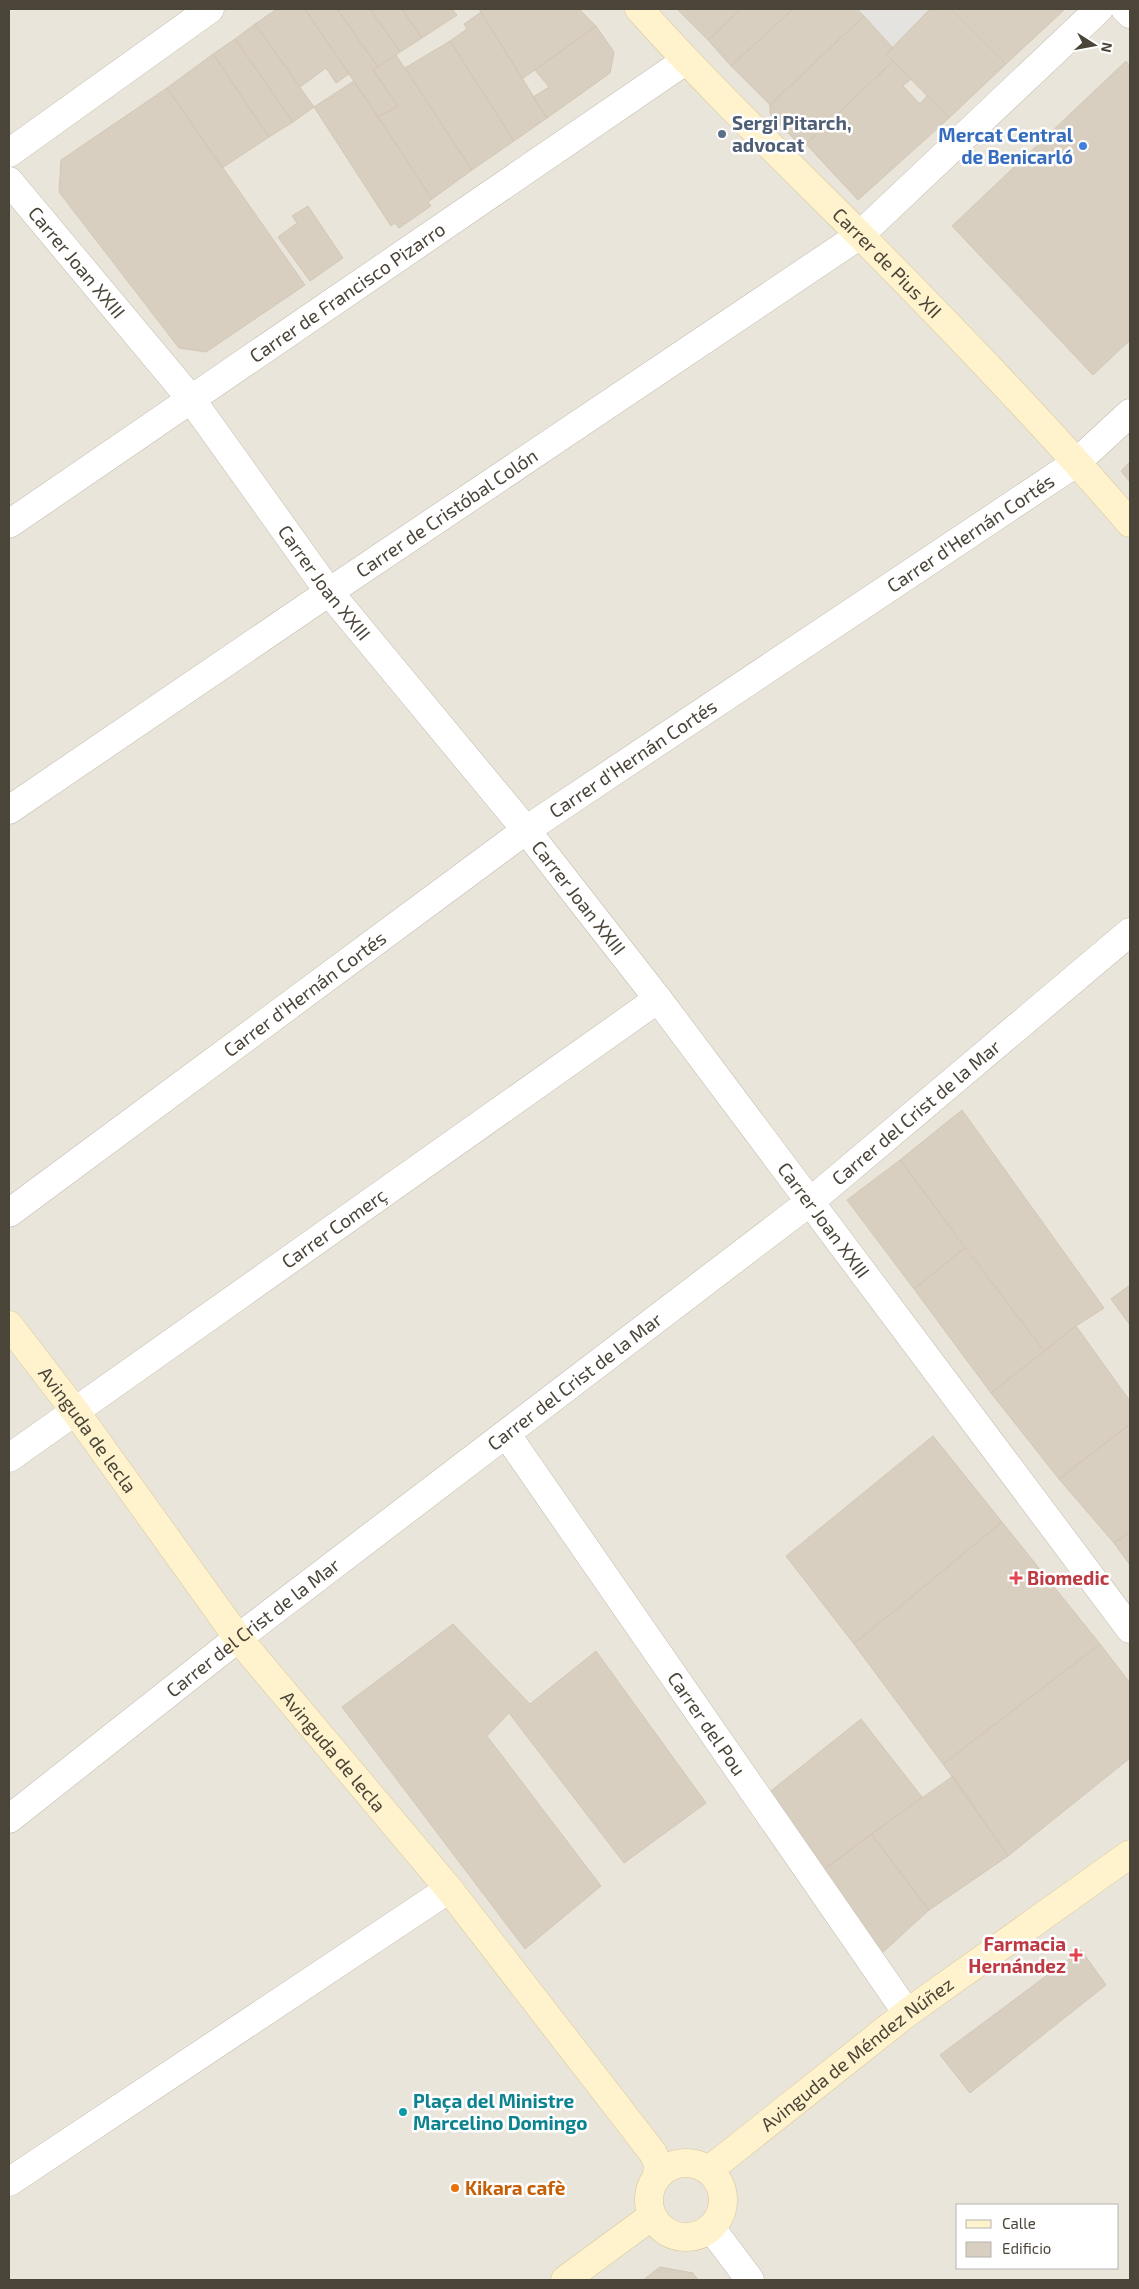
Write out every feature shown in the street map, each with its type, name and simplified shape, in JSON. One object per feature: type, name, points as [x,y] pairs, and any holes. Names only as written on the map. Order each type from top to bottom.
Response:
[{"type":"street","points":[[9,153],[210,9]]},
{"type":"street","name":"Carrer de Pius XII","points":[[639,9],[685,61],[860,235],[1077,462],[1130,523]]},
{"type":"street","name":"Carrer de Cristóbal Colón","points":[[9,810],[860,235],[1099,9]]},
{"type":"street","points":[[1125,9],[1130,14]]},
{"type":"street","name":"Carrer de Francisco Pizarro","points":[[9,524],[685,61]]},
{"type":"street","name":"Carrer Joan XXIII","points":[[9,181],[191,399],[329,592],[526,830],[658,999],[1130,1629]]},
{"type":"street","name":"Carrer d'Hernán Cortés","points":[[9,1212],[526,830],[1077,462],[1130,413]]},
{"type":"street","name":"Carrer del Crist de la Mar","points":[[9,1819],[238,1638],[507,1435],[811,1201],[1130,932]]},
{"type":"street","name":"Carrer Comerç","points":[[9,1458],[658,999]]},
{"type":"street","name":"Avinguda de lecla","points":[[9,1326],[75,1411],[238,1638],[449,1889],[653,2153],[658,2164],[657,2176]]},
{"type":"street","name":"Carrer del Pou","points":[[507,1435],[907,2013]]},
{"type":"street","name":"Avinguda de Méndez Núñez","points":[[708,2170],[907,2013],[1130,1854]]},
{"type":"street","points":[[9,2182],[449,1889]]},
{"type":"street","points":[[687,2163],[698,2165],[708,2170],[716,2178],[724,2199],[722,2210],[711,2228],[701,2234],[690,2237],[678,2237],[658,2226],[649,2206],[649,2195],[657,2176],[666,2168],[687,2163]]},
{"type":"street","points":[[565,2280],[652,2216]]},
{"type":"street","points":[[711,2228],[750,2280]]},
{"type":"shaded area","points":[[9,9],[1130,9],[1130,2280],[9,2280]]},
{"type":"shaded area","points":[[858,9],[930,9],[893,48]]},
{"type":"building","points":[[277,9],[305,9],[349,74],[336,83],[326,68],[300,87],[255,24]]},
{"type":"building","points":[[305,9],[337,9],[378,67],[373,70],[398,106],[378,117]]},
{"type":"building","points":[[337,9],[370,9],[400,52],[378,67]]},
{"type":"building","points":[[370,9],[402,9],[422,38],[400,52]]},
{"type":"building","points":[[402,9],[452,9],[457,15],[422,38]]},
{"type":"building","points":[[479,9],[579,9],[596,26],[522,79]]},
{"type":"building","points":[[679,9],[741,9],[708,40]]},
{"type":"building","points":[[741,9],[793,9],[731,66],[708,40]]},
{"type":"building","points":[[793,9],[857,9],[864,16],[770,105],[731,66]]},
{"type":"building","points":[[930,9],[951,9],[1006,64],[949,118],[886,54]]},
{"type":"building","points":[[951,9],[1065,9],[1006,64]]},
{"type":"building","points":[[481,12],[547,118],[514,141],[450,41],[467,29],[464,24]]},
{"type":"building","points":[[864,16],[893,48],[886,54],[893,61],[806,144],[797,142],[770,114],[770,105]]},
{"type":"building","points":[[255,24],[314,107],[293,122],[235,39]]},
{"type":"building","points":[[596,26],[614,52],[610,73],[547,118],[533,97],[549,87],[535,70]]},
{"type":"building","points":[[235,39],[293,122],[269,137],[213,54]]},
{"type":"building","points":[[450,41],[514,141],[472,170],[405,68]]},
{"type":"building","points":[[213,54],[269,137],[222,168],[167,88]]},
{"type":"building","points":[[396,55],[472,170],[432,199],[378,117],[398,106],[373,70]]},
{"type":"building","points":[[893,61],[911,79],[903,86],[920,104],[927,96],[949,118],[858,200],[806,144]]},
{"type":"building","name":"Mercat Central de Benicarló","points":[[1126,61],[1130,66],[1130,340],[1093,375],[952,226]]},
{"type":"building","points":[[354,81],[432,199],[428,202],[431,206],[399,228],[395,223],[391,226],[314,107]]},
{"type":"building","points":[[167,88],[305,285],[206,352],[179,348],[59,192],[61,160]]},
{"type":"building","points":[[308,206],[343,258],[310,281],[278,237],[297,223],[292,216]]},
{"type":"building","points":[[1130,462],[1130,482],[1121,471]]},
{"type":"building","points":[[962,1110],[1104,1308],[1076,1326],[1044,1351],[900,1160]]},
{"type":"building","points":[[900,1160],[965,1248],[914,1289],[847,1200]]},
{"type":"building","points":[[965,1248],[1044,1351],[991,1393],[914,1289]]},
{"type":"building","points":[[1130,1285],[1130,1325],[1111,1299]]},
{"type":"building","points":[[1076,1326],[1130,1401],[1130,1424],[1059,1479],[991,1393]]},
{"type":"building","points":[[1130,1424],[1130,1532],[1114,1543],[1059,1479]]},
{"type":"building","points":[[933,1436],[1002,1522],[854,1644],[786,1556]]},
{"type":"building","points":[[1002,1522],[1100,1644],[943,1764],[854,1644]]},
{"type":"building","points":[[1130,1532],[1130,1565],[1114,1543]]},
{"type":"building","points":[[453,1624],[530,1704],[596,1651],[706,1803],[624,1863],[509,1713],[487,1736],[601,1886],[525,1949],[342,1707]]},
{"type":"building","points":[[1100,1644],[1130,1683],[1130,1758],[1008,1856],[943,1764]]},
{"type":"building","points":[[861,1719],[922,1797],[822,1871],[767,1794]]},
{"type":"building","points":[[953,1776],[1008,1856],[929,1910],[871,1834]]},
{"type":"building","points":[[871,1834],[929,1910],[881,1954],[822,1871]]},
{"type":"building","points":[[1081,1950],[1106,1985],[970,2093],[940,2055]]},
{"type":"building","points":[[660,2267],[693,2273],[698,2280],[643,2280]]},
{"type":"place","name":"Sergi Pitarch, advocat","points":[[722,134]]},
{"type":"place","name":"Mercat Central de Benicarló","points":[[1083,146]]},
{"type":"place","name":"Biomedic","points":[[1016,1578]]},
{"type":"place","name":"Farmacia Hernández","points":[[1076,1955]]},
{"type":"place","name":"Plaça del Ministre Marcelino Domingo","points":[[403,2112]]},
{"type":"place","name":"Kikara cafè","points":[[455,2188]]}]
